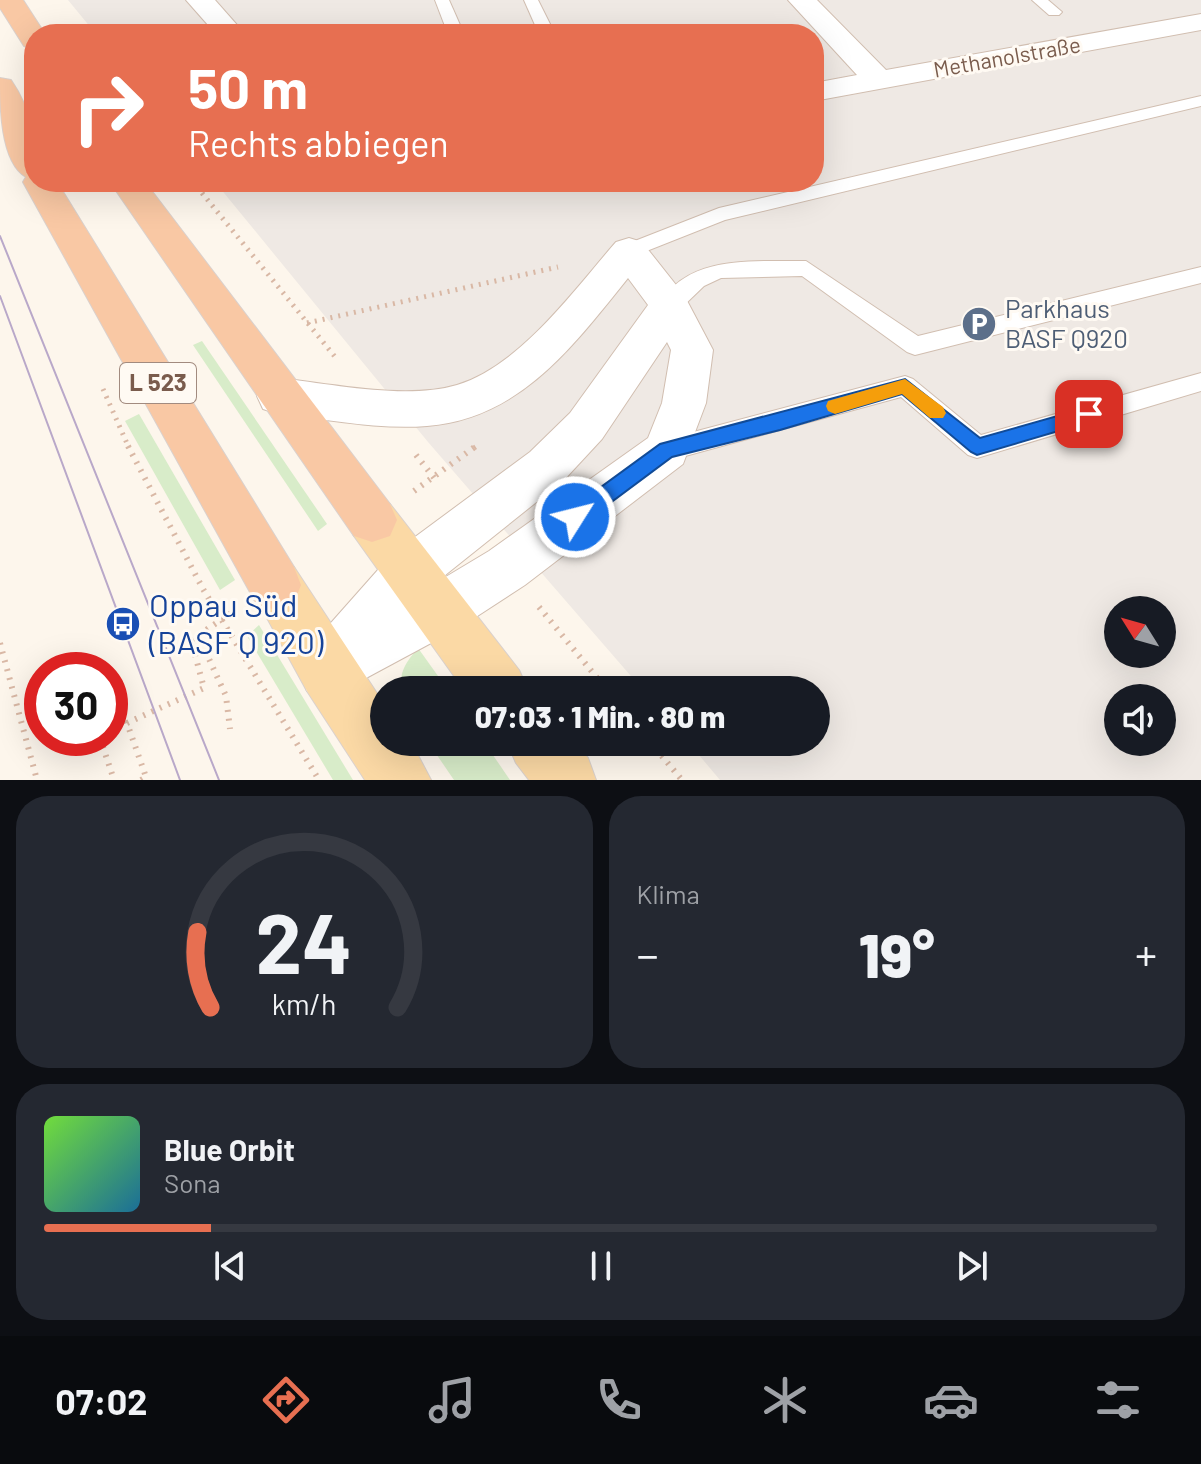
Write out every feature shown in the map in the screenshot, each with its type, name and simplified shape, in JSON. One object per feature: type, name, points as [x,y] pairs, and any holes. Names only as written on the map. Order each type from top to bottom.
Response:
[{"type":"highway","points":[[9,0],[24,24]]},
{"type":"highway","points":[[0,87],[24,144]]},
{"type":"highway","name":"L 523","points":[[46,192],[275,585]]},
{"type":"highway","points":[[134,192],[279,396],[372,520]]},
{"type":"main road","points":[[372,520],[489,676]]},
{"type":"main road","name":"L 523","points":[[275,585],[327,671],[401,780]]},
{"type":"main road","points":[[548,756],[566,780]]},
{"type":"street","points":[[200,0],[222,24]]},
{"type":"street","points":[[802,0],[879,80]]},
{"type":"street","points":[[1185,0],[1201,10]]},
{"type":"street","name":"Methanolstraße","points":[[824,90],[1201,22]]},
{"type":"street","points":[[279,396],[429,408],[479,397],[526,366],[629,251],[670,305],[692,350],[684,403],[667,450],[507,568],[425,591]]},
{"type":"street","points":[[327,671],[425,591],[586,426],[670,305]]},
{"type":"lane","points":[[442,0],[452,24]]},
{"type":"lane","points":[[531,0],[542,24]]},
{"type":"lane","points":[[1039,0],[1054,12]]},
{"type":"lane","points":[[824,190],[1201,101]]},
{"type":"lane","points":[[629,251],[719,215],[816,192]]},
{"type":"lane","points":[[670,305],[696,281],[718,271],[806,268],[915,346],[1201,275]]},
{"type":"lane","points":[[667,450],[905,386],[977,447],[1201,382]]},
{"type":"path","points":[[307,323],[629,251]]},
{"type":"path","points":[[198,635],[226,696],[230,729]]},
{"type":"path","points":[[0,643],[37,780]]},
{"type":"path","points":[[106,756],[114,780]]},
{"type":"path","points":[[662,756],[682,780]]},
{"type":"shaded area","points":[[68,0],[1201,0],[1201,780],[720,780],[700,756],[830,756],[830,676],[631,676],[428,442],[223,192],[824,192],[824,24],[88,24]]},
{"type":"green space","points":[[202,341],[327,524],[318,531],[193,345]]},
{"type":"green space","points":[[139,414],[235,580],[220,590],[125,421]]},
{"type":"green space","points":[[259,625],[353,780],[333,780],[247,636]]},
{"type":"green space","points":[[418,648],[438,676],[402,676],[407,662]]},
{"type":"green space","points":[[438,756],[494,756],[510,780],[454,780]]},
{"type":"tram line","points":[[0,236],[219,780]]},
{"type":"tram line","points":[[0,296],[180,780]]},
{"type":"slow traffic","points":[[835,406],[905,386],[937,413]]},
{"type":"place","name":"Parkhaus BASF Q920","points":[[979,324]]},
{"type":"place","name":"Oppau Süd (BASF Q 920)","points":[[123,624]]},
{"type":"route","points":[[575,517],[667,450],[905,386],[977,447],[1089,414]]}]
